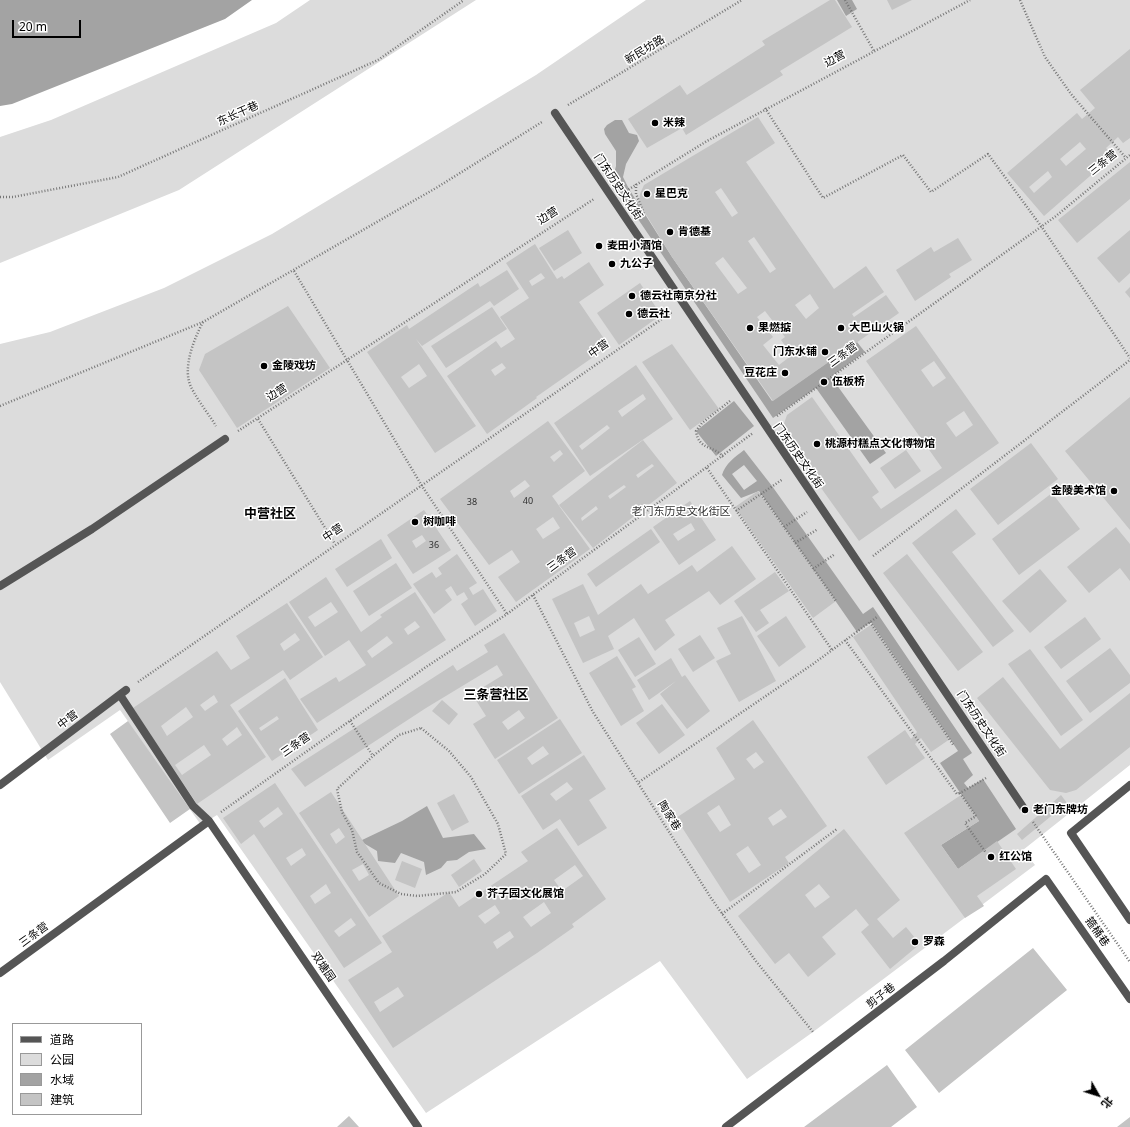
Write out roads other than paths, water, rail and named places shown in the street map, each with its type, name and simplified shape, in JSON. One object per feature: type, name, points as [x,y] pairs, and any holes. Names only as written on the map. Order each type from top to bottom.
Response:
[{"type":"street","name":"门东历史文化街","points":[[555,113],[682,305],[861,566],[1025,810]]},
{"type":"street","points":[[0,586],[92,529],[225,439]]},
{"type":"street","name":"中营","points":[[0,785],[123,692]]},
{"type":"street","name":"双塘园","points":[[123,692],[192,806],[209,820],[418,1127]]},
{"type":"street","points":[[1130,785],[1071,833],[1130,920]]},
{"type":"street","name":"三条营","points":[[0,973],[209,820]]},
{"type":"street","name":"箍桶巷","points":[[1046,879],[1130,998]]},
{"type":"street","name":"剪子巷","points":[[726,1127],[920,979],[1046,879]]},
{"type":"water","points":[[0,0],[252,0],[225,19],[12,104],[0,106]]},
{"type":"water","points":[[837,0],[852,0],[857,9],[846,16]]},
{"type":"water","points":[[615,120],[622,120],[629,133],[637,135],[639,141],[626,164],[623,177],[629,189],[672,257],[772,401],[857,342],[865,352],[831,377],[886,453],[870,464],[816,388],[773,418],[621,194],[613,178],[616,166],[616,151],[605,134],[604,129]]},
{"type":"water","points":[[734,401],[754,426],[716,456],[696,431]]},
{"type":"water","points":[[744,450],[772,486],[863,614],[873,607],[972,753],[963,759],[973,775],[964,783],[968,788],[983,779],[1016,829],[958,869],[941,845],[979,821],[940,763],[958,751],[871,622],[857,632],[759,491],[741,498],[722,475],[728,464]],"holes":[[[744,465],[757,481],[744,490],[732,474]]]},
{"type":"water","points":[[427,806],[443,838],[474,834],[486,849],[469,852],[457,860],[447,861],[441,868],[426,875],[424,862],[401,853],[395,863],[378,861],[377,851],[360,841],[402,821]]},
{"type":"place","name":"米辣","points":[[655,123]]},
{"type":"place","name":"星巴克","points":[[647,194]]},
{"type":"place","name":"肯德基","points":[[670,232]]},
{"type":"place","name":"麦田小酒馆","points":[[599,246]]},
{"type":"place","name":"九公子","points":[[612,264]]},
{"type":"place","name":"德云社南京分社","points":[[632,296]]},
{"type":"place","name":"德云社","points":[[629,314]]},
{"type":"place","name":"果燃掂","points":[[750,328]]},
{"type":"place","name":"大巴山火锅","points":[[841,328]]},
{"type":"place","name":"门东水铺","points":[[825,352]]},
{"type":"place","name":"金陵戏坊","points":[[264,366]]},
{"type":"place","name":"豆花庄","points":[[785,373]]},
{"type":"place","name":"伍板桥","points":[[824,382]]},
{"type":"place","name":"桃源村糕点文化博物馆","points":[[817,444]]},
{"type":"place","name":"金陵美术馆","points":[[1114,491]]},
{"type":"place","name":"树咖啡","points":[[415,522]]},
{"type":"place","name":"老门东牌坊","points":[[1025,810]]},
{"type":"place","name":"红公馆","points":[[991,857]]},
{"type":"place","name":"芥子园文化展馆","points":[[479,894]]},
{"type":"place","name":"罗森","points":[[915,942]]},
{"type":"district","name":"中营社区","points":[[270,514]]},
{"type":"district","name":"三条营社区","points":[[496,695]]},
{"type":"park label","name":"老门东历史文化街区","points":[[681,512]]}]
